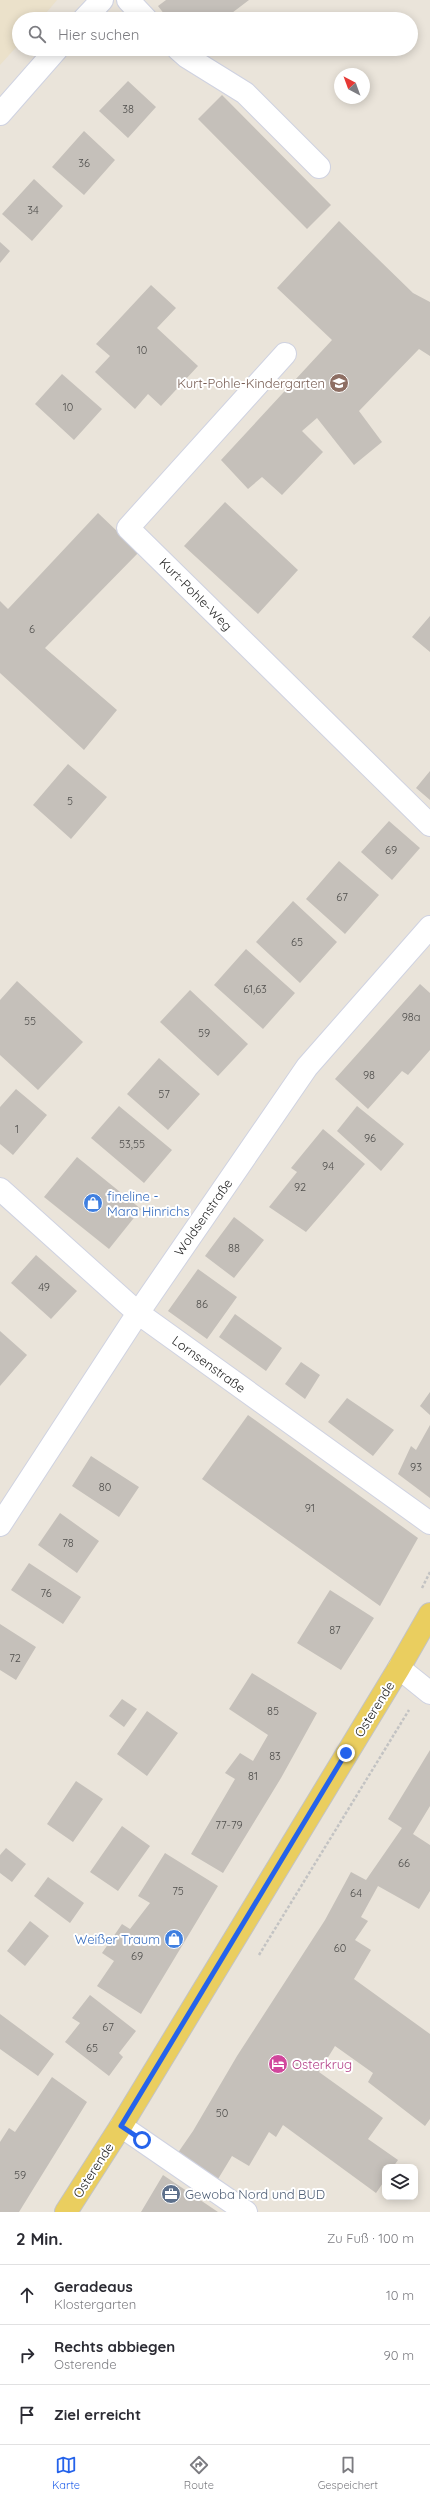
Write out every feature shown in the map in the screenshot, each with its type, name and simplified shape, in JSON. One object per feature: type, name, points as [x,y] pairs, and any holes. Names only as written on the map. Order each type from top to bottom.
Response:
[{"type":"main road","name":"Osterende","points":[[66,2212],[121,2126],[399,1668],[430,1614]]},
{"type":"street","points":[[91,12],[102,0]]},
{"type":"street","points":[[128,0],[139,12]]},
{"type":"street","points":[[0,114],[51,56]]},
{"type":"street","points":[[186,56],[245,93],[319,167]]},
{"type":"street","name":"Kurt-Pohle-Weg","points":[[284,354],[128,528],[430,825]]},
{"type":"street","name":"Woldsenstraße","points":[[0,1525],[138,1313],[307,1067],[430,927]]},
{"type":"street","name":"Lornsenstraße","points":[[0,1189],[138,1313],[430,1523]]},
{"type":"street","points":[[399,1668],[430,1693]]},
{"type":"street","points":[[121,2126],[246,2212]]},
{"type":"shaded area","points":[[0,0],[57,0],[47,12],[12,12],[12,52],[0,65]]},
{"type":"building","points":[[166,0],[249,0],[233,12],[163,12],[158,6]]},
{"type":"building","points":[[128,81],[156,107],[128,138],[99,111]]},
{"type":"building","points":[[222,95],[331,205],[307,229],[198,119]]},
{"type":"building","points":[[84,131],[115,160],[84,195],[52,167]]},
{"type":"building","points":[[34,179],[63,206],[32,241],[2,214]]},
{"type":"building","name":"Kurt-Pohle-Kindergarten","points":[[339,221],[413,293],[430,302],[430,356],[419,349],[359,411],[382,442],[354,465],[317,418],[302,431],[323,452],[282,495],[262,477],[248,489],[221,460],[332,340],[277,288]]},
{"type":"building","points":[[0,242],[10,251],[0,263]]},
{"type":"building","points":[[151,285],[176,308],[157,328],[198,366],[161,406],[148,394],[135,409],[95,372],[110,356],[96,344]]},
{"type":"building","points":[[62,374],[102,409],[74,440],[35,404]]},
{"type":"building","points":[[225,502],[298,570],[258,614],[184,546]]},
{"type":"building","points":[[98,513],[139,552],[45,648],[117,710],[84,750],[0,673],[0,601],[8,609]]},
{"type":"building","points":[[430,616],[430,652],[412,637]]},
{"type":"building","points":[[68,764],[107,797],[71,839],[33,805]]},
{"type":"building","points":[[430,771],[430,800],[416,788]]},
{"type":"building","points":[[389,821],[420,848],[392,880],[361,852]]},
{"type":"building","points":[[339,861],[379,895],[345,934],[306,899]]},
{"type":"building","points":[[293,901],[337,942],[300,983],[256,942]]},
{"type":"building","points":[[246,949],[295,993],[263,1029],[214,985]]},
{"type":"building","points":[[17,981],[83,1042],[38,1090],[0,1055],[0,1000]]},
{"type":"building","points":[[420,984],[430,993],[430,1050],[408,1075],[402,1071],[368,1109],[335,1079]]},
{"type":"building","points":[[190,990],[248,1044],[218,1076],[160,1022]]},
{"type":"building","points":[[159,1058],[200,1094],[168,1130],[127,1094]]},
{"type":"building","points":[[16,1089],[47,1115],[13,1155],[0,1144],[0,1107]]},
{"type":"building","points":[[119,1106],[172,1150],[144,1183],[91,1138]]},
{"type":"building","points":[[357,1106],[404,1144],[381,1171],[337,1131]]},
{"type":"building","points":[[323,1129],[365,1164],[306,1232],[269,1207],[297,1172],[291,1168]]},
{"type":"building","name":"fineline - Mara Hinrichs","points":[[77,1157],[141,1209],[109,1249],[44,1197]]},
{"type":"building","points":[[234,1217],[264,1240],[234,1278],[205,1256]]},
{"type":"building","points":[[36,1255],[77,1291],[51,1319],[11,1283]]},
{"type":"building","points":[[198,1269],[237,1297],[207,1339],[168,1311]]},
{"type":"building","points":[[235,1314],[282,1348],[266,1371],[219,1337]]},
{"type":"building","points":[[0,1331],[27,1355],[0,1386]]},
{"type":"building","points":[[301,1362],[320,1375],[305,1399],[285,1384]]},
{"type":"building","points":[[430,1392],[430,1415],[420,1406]]},
{"type":"building","points":[[347,1398],[394,1430],[373,1456],[328,1422]]},
{"type":"building","points":[[248,1415],[418,1538],[380,1606],[202,1479]]},
{"type":"building","points":[[430,1425],[430,1498],[398,1474],[411,1446],[416,1450]]},
{"type":"building","points":[[91,1456],[139,1487],[119,1517],[72,1486]]},
{"type":"building","points":[[60,1513],[99,1541],[77,1573],[38,1545]]},
{"type":"building","points":[[29,1563],[81,1597],[63,1624],[11,1590]]},
{"type":"building","points":[[330,1590],[374,1618],[341,1670],[297,1643]]},
{"type":"building","points":[[0,1624],[36,1647],[16,1680],[0,1670]]},
{"type":"building","points":[[252,1673],[317,1713],[281,1778],[223,1873],[191,1854],[235,1779],[225,1773],[240,1753],[253,1761],[268,1735],[229,1709]]},
{"type":"building","points":[[122,1699],[137,1709],[124,1727],[109,1716]]},
{"type":"building","points":[[147,1711],[178,1733],[147,1776],[117,1754]]},
{"type":"building","name":"Osterkrug","points":[[430,1750],[430,1806],[413,1834],[430,1845],[430,1891],[419,1909],[378,1886],[361,1917],[368,1921],[355,1940],[371,1950],[354,1979],[430,2034],[430,2119],[425,2126],[368,2082],[373,2073],[335,2046],[319,2072],[383,2118],[368,2139],[398,2160],[395,2164],[382,2164],[382,2184],[376,2193],[283,2125],[276,2137],[269,2132],[249,2166],[232,2156],[215,2184],[175,2157],[193,2131],[237,2056],[325,1920],[351,1872],[366,1880],[402,1828],[388,1819]]},
{"type":"building","points":[[76,1781],[103,1799],[73,1842],[47,1824]]},
{"type":"building","points":[[122,1826],[150,1846],[118,1891],[90,1872]]},
{"type":"building","points":[[6,1848],[26,1864],[12,1882],[0,1873],[0,1855]]},
{"type":"building","points":[[165,1853],[218,1886],[141,2014],[97,1986],[114,1961],[102,1953],[122,1924],[130,1929],[150,1903],[138,1896]]},
{"type":"building","points":[[48,1877],[84,1903],[70,1923],[34,1896]]},
{"type":"building","points":[[30,1921],[49,1936],[25,1966],[7,1951]]},
{"type":"building","points":[[90,1995],[136,2031],[119,2053],[123,2057],[109,2076],[65,2042],[80,2023],[72,2018]]},
{"type":"building","points":[[0,2014],[54,2054],[38,2076],[0,2049]]},
{"type":"building","points":[[52,2077],[87,2102],[19,2212],[0,2212],[0,2142],[9,2128],[15,2132]]},
{"type":"building","name":"Gewoba Nord und BUD","points":[[163,2175],[218,2212],[141,2212]]},
{"type":"place","name":"Kurt-Pohle-Kindergarten","points":[[339,383]]},
{"type":"place","name":"fineline - Mara Hinrichs","points":[[93,1203]]},
{"type":"place","name":"Weißer Traum","points":[[174,1939]]},
{"type":"place","name":"Osterkrug","points":[[278,2064]]},
{"type":"place","name":"Gewoba Nord und BUD","points":[[171,2194]]},
{"type":"route","points":[[142,2140],[121,2126],[346,1753]]}]
